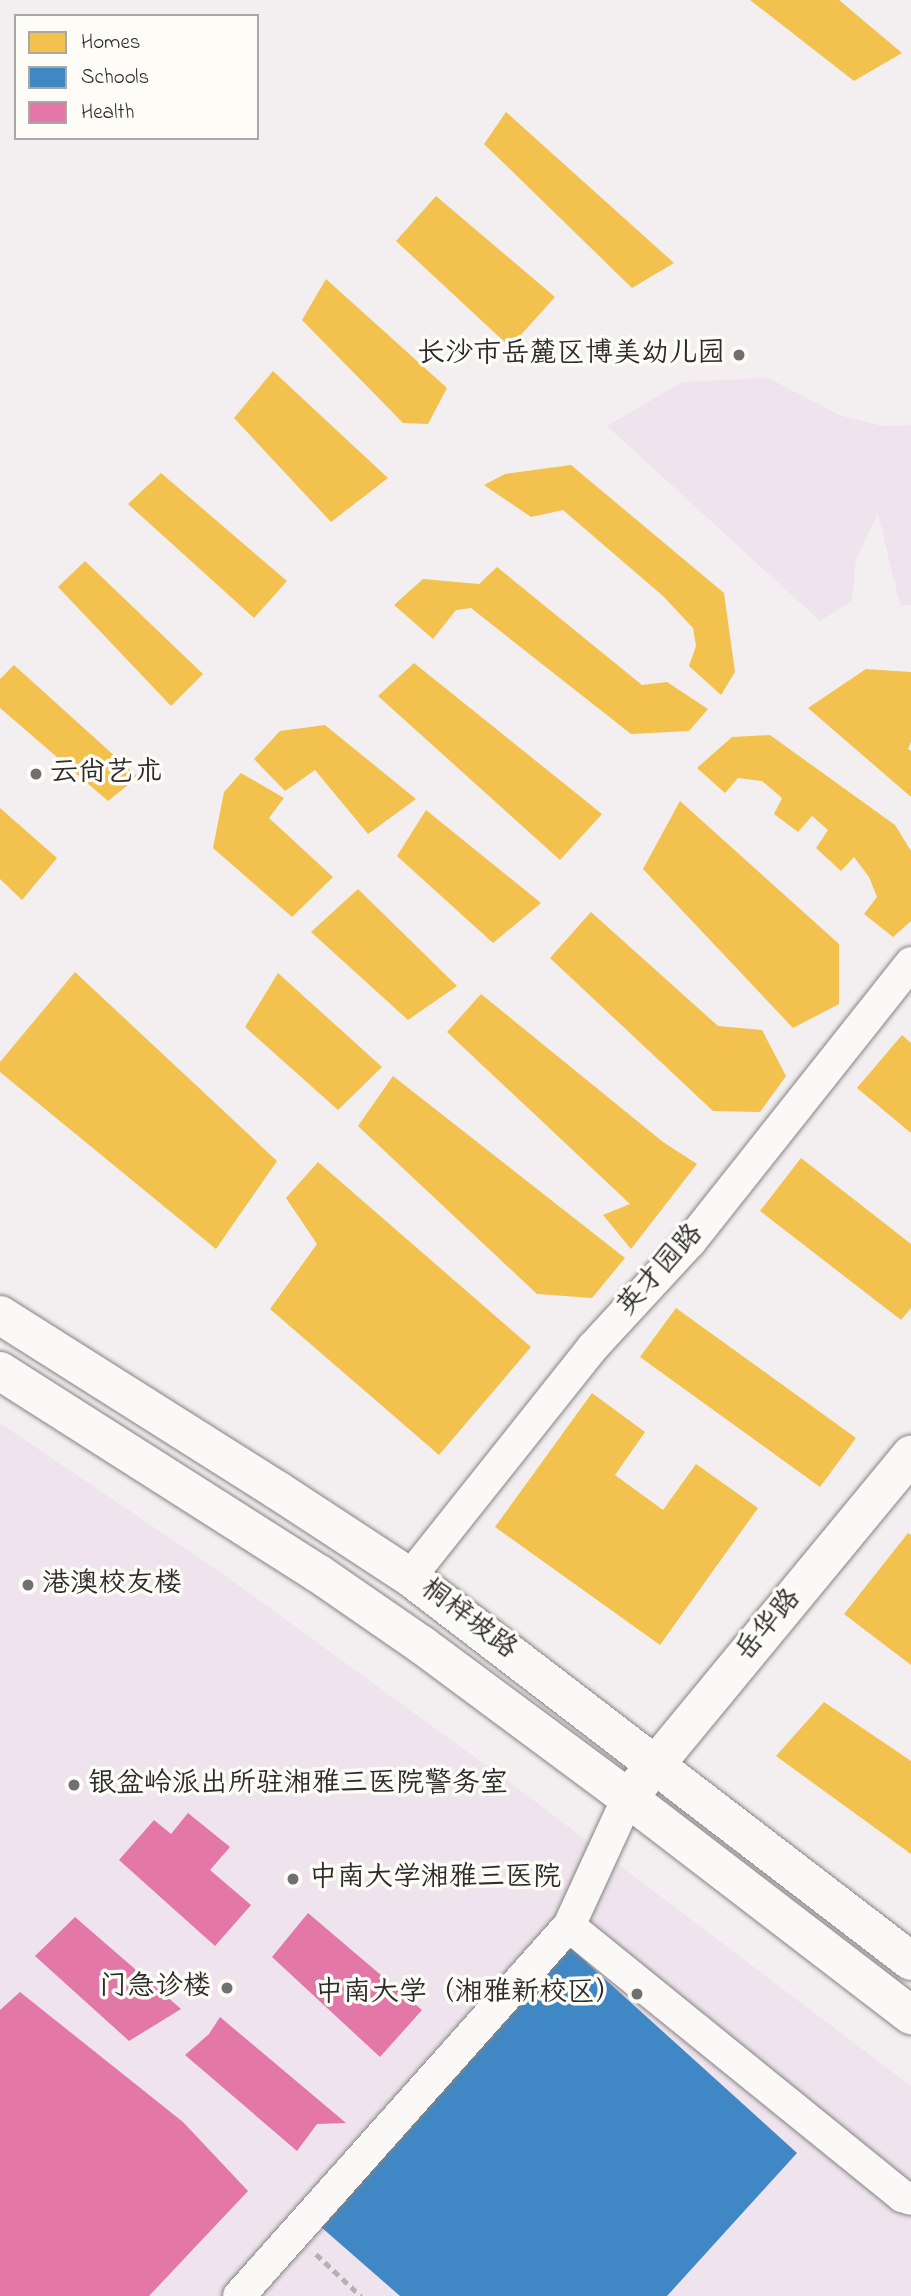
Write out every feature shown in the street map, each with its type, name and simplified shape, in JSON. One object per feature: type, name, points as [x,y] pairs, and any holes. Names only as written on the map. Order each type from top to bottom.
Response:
[{"type":"main road","name":"桐梓坡路","points":[[0,1315],[410,1577],[911,1961]]},
{"type":"main road","name":"桐梓坡路","points":[[0,1371],[319,1574],[628,1798],[911,2015]]},
{"type":"main road","name":"岳华路","points":[[628,1798],[654,1762],[911,1455]]},
{"type":"street","name":"英才园路","points":[[410,1577],[593,1347],[690,1242],[911,963]]},
{"type":"street","points":[[239,2296],[569,1926],[628,1798]]},
{"type":"street","points":[[569,1926],[902,2196],[911,2199]]},
{"type":"path","points":[[294,2234],[361,2296]]},
{"type":"shaded area","points":[[768,378],[842,416],[882,426],[911,425],[911,605],[900,605],[878,514],[856,559],[852,601],[820,621],[607,426],[682,382]]},
{"type":"shaded area","name":"中南大学湘雅三医院","points":[[0,1423],[223,1574],[524,1793],[911,2086],[911,2296],[0,2296]]},
{"type":"building: Homes","points":[[750,0],[839,0],[902,53],[854,81]]},
{"type":"building: Homes","points":[[506,112],[674,263],[632,288],[484,144]]},
{"type":"building: Homes","points":[[436,196],[555,297],[510,347],[396,241]]},
{"type":"building: Homes","points":[[326,279],[447,388],[428,424],[403,423],[302,320]]},
{"type":"building: Homes","points":[[273,371],[388,478],[331,522],[234,418]]},
{"type":"building: Homes","points":[[571,465],[724,593],[735,672],[721,695],[689,666],[696,646],[693,628],[663,596],[563,510],[531,517],[484,485],[505,474]]},
{"type":"building: Homes","points":[[161,473],[287,581],[254,618],[128,504]]},
{"type":"building: Homes","points":[[85,561],[203,674],[171,706],[58,587]]},
{"type":"building: Homes","points":[[497,567],[642,685],[667,682],[708,709],[689,731],[631,734],[471,608],[456,610],[433,639],[394,605],[423,579],[479,584]]},
{"type":"building: Homes","points":[[414,663],[602,814],[560,860],[378,696]]},
{"type":"building: Homes","points":[[14,665],[138,777],[108,801],[0,708],[0,679]]},
{"type":"building: Homes","points":[[866,669],[911,672],[911,742],[908,749],[911,751],[911,797],[808,708]]},
{"type":"building: Homes","points":[[325,725],[416,799],[368,834],[315,770],[285,791],[254,759],[280,731]]},
{"type":"building: Homes","points":[[770,735],[895,825],[911,851],[911,921],[893,937],[864,914],[877,897],[869,877],[854,857],[841,871],[816,848],[828,830],[812,816],[798,832],[774,814],[782,798],[762,781],[738,778],[725,793],[697,768],[732,737]]},
{"type":"building: Homes","points":[[241,773],[284,798],[269,818],[333,877],[292,917],[213,848],[224,792]]},
{"type":"building: Homes","points":[[680,801],[839,944],[839,1004],[793,1028],[643,869]]},
{"type":"building: Homes","points":[[0,808],[57,858],[22,900],[0,879]]},
{"type":"building: Homes","points":[[426,810],[541,903],[493,943],[397,856]]},
{"type":"building: Homes","points":[[358,889],[457,986],[408,1020],[311,932]]},
{"type":"building: Homes","points":[[591,912],[718,1026],[762,1030],[786,1076],[760,1112],[713,1111],[550,958]]},
{"type":"building: Homes","points":[[75,972],[277,1161],[216,1249],[0,1072],[0,1062]]},
{"type":"building: Homes","points":[[278,973],[382,1067],[338,1110],[245,1027]]},
{"type":"building: Homes","points":[[481,994],[663,1142],[697,1164],[631,1249],[603,1215],[630,1204],[447,1032]]},
{"type":"building: Homes","points":[[902,1035],[911,1043],[911,1133],[857,1088]]},
{"type":"building: Homes","points":[[393,1076],[625,1258],[592,1298],[537,1294],[358,1126]]},
{"type":"building: Homes","points":[[801,1158],[911,1244],[911,1308],[901,1320],[760,1211]]},
{"type":"building: Homes","points":[[318,1162],[531,1347],[439,1455],[270,1309],[317,1244],[286,1198]]},
{"type":"building: Homes","points":[[676,1308],[856,1438],[820,1487],[640,1357]]},
{"type":"building: Homes","points":[[592,1393],[645,1432],[615,1475],[663,1510],[696,1464],[758,1508],[660,1645],[495,1527]]},
{"type":"building: Homes","points":[[908,1533],[911,1535],[911,1665],[844,1614]]},
{"type":"building: Homes","points":[[824,1702],[911,1761],[911,1854],[776,1756]]},
{"type":"building: Schools","points":[[563,1941],[797,2153],[667,2296],[400,2296],[313,2220]]},
{"type":"building: Health","points":[[188,1813],[230,1847],[210,1870],[251,1905],[215,1946],[119,1860],[154,1820],[171,1834]]},
{"type":"building: Health","points":[[308,1913],[422,2010],[380,2057],[272,1957]]},
{"type":"building: Health","points":[[75,1917],[181,2009],[129,2041],[35,1956]]},
{"type":"building: Health","points":[[20,1992],[183,2122],[248,2191],[149,2296],[0,2296],[0,2010]]},
{"type":"building: Health","points":[[220,2017],[346,2123],[317,2124],[297,2151],[185,2055],[209,2034]]},
{"type":"place","name":"长沙市岳麓区博美幼儿园","points":[[739,355]]},
{"type":"place","name":"云尚艺术","points":[[36,774]]},
{"type":"place","name":"港澳校友楼","points":[[28,1585]]},
{"type":"place","name":"银盆岭派出所驻湘雅三医院警务室","points":[[74,1785]]},
{"type":"place","name":"中南大学湘雅三医院","points":[[293,1879]]},
{"type":"place","name":"门急诊楼","points":[[227,1988]]},
{"type":"place","name":"中南大学（湘雅新校区）","points":[[637,1994]]}]
